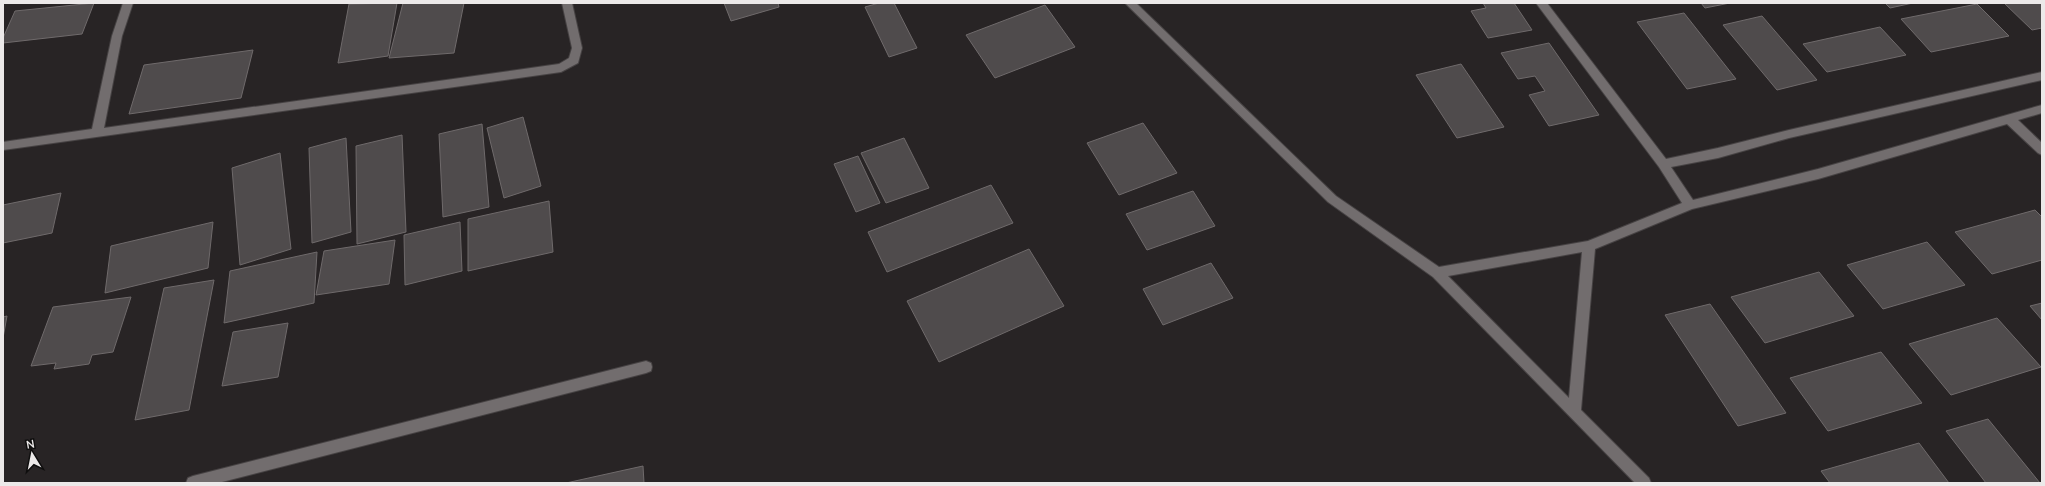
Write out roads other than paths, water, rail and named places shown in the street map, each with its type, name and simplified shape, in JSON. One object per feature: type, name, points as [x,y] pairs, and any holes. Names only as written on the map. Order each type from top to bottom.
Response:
[{"type":"street","points":[[97,132],[117,36],[128,3]]},
{"type":"street","points":[[3,146],[561,68],[574,60],[577,48],[567,3]]},
{"type":"street","points":[[1130,3],[1332,199],[1437,273],[1644,483]]},
{"type":"street","points":[[1541,3],[1663,164],[1690,205]]},
{"type":"street","points":[[1663,164],[1718,153],[1789,134],[2042,76]]},
{"type":"street","points":[[1437,273],[1590,246],[1690,205],[1818,174],[2042,109]]},
{"type":"street","points":[[2008,118],[2042,150]]},
{"type":"street","points":[[1574,412],[1590,246]]},
{"type":"street","points":[[193,483],[646,367]]}]
